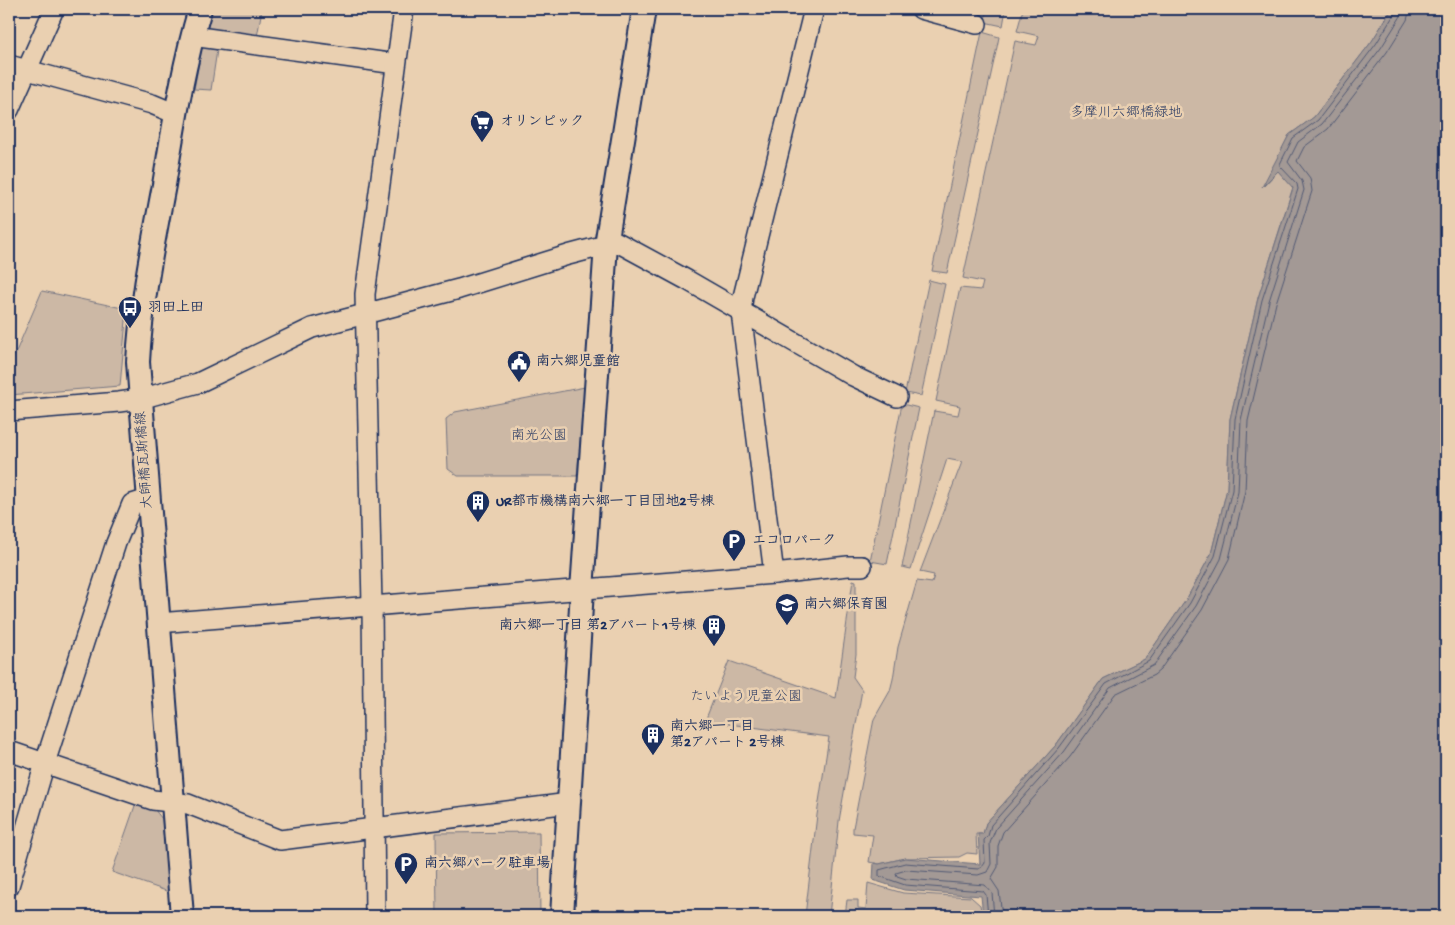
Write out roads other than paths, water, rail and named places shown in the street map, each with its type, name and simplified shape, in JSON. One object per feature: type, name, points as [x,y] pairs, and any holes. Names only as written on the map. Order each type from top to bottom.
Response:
[{"type":"street","points":[[9,110],[17,68],[54,9]]},
{"type":"street","name":"大師橋瓦斯橋線","points":[[182,916],[138,362],[139,330],[176,114],[192,36],[200,9]]},
{"type":"street","points":[[375,916],[372,605],[364,294],[404,9]]},
{"type":"street","points":[[562,916],[606,245],[644,9]]},
{"type":"street","points":[[774,574],[741,312],[743,297],[814,9]]},
{"type":"street","points":[[921,9],[978,24]]},
{"type":"street","points":[[192,36],[396,64]]},
{"type":"street","points":[[17,68],[152,104],[176,114]]},
{"type":"street","points":[[9,411],[140,399],[198,383],[312,328],[459,289],[568,255],[617,242],[852,376],[896,397]]},
{"type":"street","points":[[9,886],[45,763],[116,543],[132,504],[148,499]]},
{"type":"street","points":[[158,624],[862,566]]},
{"type":"street","points":[[9,750],[153,800],[188,804],[280,840],[569,803]]},
{"type":"water","points":[[1392,9],[1446,9],[1446,916],[983,916],[981,896],[904,890],[873,880],[874,863],[879,864],[905,858],[980,864],[978,834],[983,834],[986,823],[1056,745],[1103,679],[1145,659],[1186,600],[1211,554],[1227,489],[1230,419],[1258,298],[1293,188],[1278,171],[1262,187],[1289,135],[1314,117],[1372,41]]},
{"type":"place","name":"オリンピック","points":[[482,143]]},
{"type":"place","name":"羽田上田","points":[[130,329]]},
{"type":"place","name":"南六郷児童館","points":[[519,383]]},
{"type":"place","name":"UR都市機構南六郷一丁目団地2号棟","points":[[478,523]]},
{"type":"place","name":"エコロパーク","points":[[734,562]]},
{"type":"place","name":"南六郷保育園","points":[[787,626]]},
{"type":"place","name":"南六郷一丁目 第2アパート1号棟","points":[[714,647]]},
{"type":"place","name":"南六郷一丁目 第2アパート 2号棟","points":[[653,756]]},
{"type":"place","name":"南六郷パーク駐車場","points":[[406,885]]},
{"type":"park label","name":"多摩川六郷橋緑地","points":[[1126,113]]},
{"type":"park label","name":"南光公園","points":[[539,436]]},
{"type":"park label","name":"たいよう児童公園","points":[[746,697]]}]
